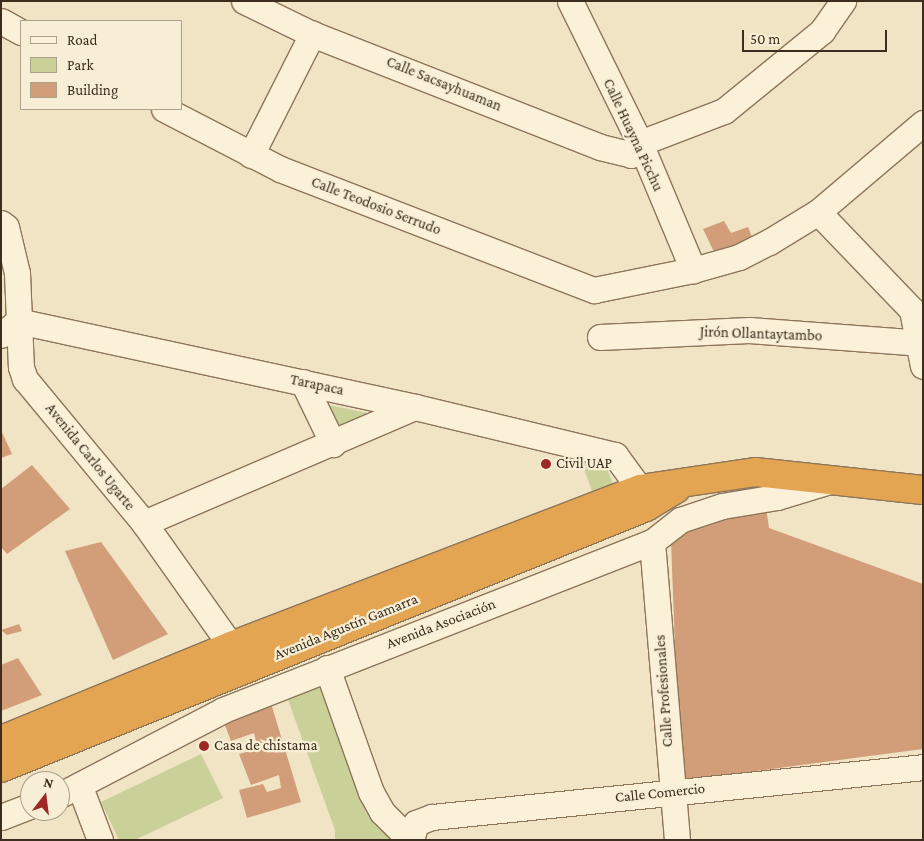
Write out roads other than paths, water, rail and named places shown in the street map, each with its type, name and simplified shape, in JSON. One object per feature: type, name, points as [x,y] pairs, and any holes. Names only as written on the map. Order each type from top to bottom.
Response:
[{"type":"highway","name":"Avenida Agustín Gamarra","points":[[1,768],[236,658],[640,489],[755,472],[923,490]]},
{"type":"highway","name":"Avenida Agustín Gamarra","points":[[1,740],[236,658],[646,507],[688,482]]},
{"type":"street","name":"Calle Sacsayhuaman","points":[[244,1],[312,34],[600,147],[631,155],[640,143]]},
{"type":"street","name":"Calle Huayna Picchu","points":[[570,1],[640,143],[693,270]]},
{"type":"street","points":[[640,143],[724,111],[822,31],[843,1]]},
{"type":"street","points":[[1,21],[20,31]]},
{"type":"street","points":[[251,155],[312,34]]},
{"type":"street","name":"Calle Teodosio Serrudo","points":[[166,110],[251,155],[594,290],[693,270]]},
{"type":"street","points":[[693,270],[746,253],[818,212],[923,122]]},
{"type":"street","points":[[818,212],[918,306],[921,350]]},
{"type":"street","name":"Avenida Carlos Ugarte","points":[[1,222],[6,227],[17,273],[10,328],[21,368],[26,378],[144,523],[236,658]]},
{"type":"street","name":"Tarapaca","points":[[10,328],[303,382],[615,455],[640,489]]},
{"type":"street","name":"Jirón Ollantaytambo","points":[[600,337],[749,330],[921,350]]},
{"type":"street","points":[[303,382],[333,444]]},
{"type":"street","points":[[144,523],[333,444],[415,407]]},
{"type":"street","name":"Avenida Asociación","points":[[70,791],[223,710],[652,542],[680,520],[722,506],[777,497],[830,481]]},
{"type":"street","name":"Calle Profesionales","points":[[652,542],[677,840]]},
{"type":"street","points":[[327,668],[371,792],[382,812],[410,840]]},
{"type":"street","name":"Calle Comercio","points":[[410,840],[416,823],[432,817],[923,766]]},
{"type":"street","points":[[70,791],[100,840]]},
{"type":"street","points":[[1,817],[20,810]]},
{"type":"place","name":"Civil UAP","points":[[546,464]]},
{"type":"place","name":"Casa de chistama","points":[[204,746]]}]
